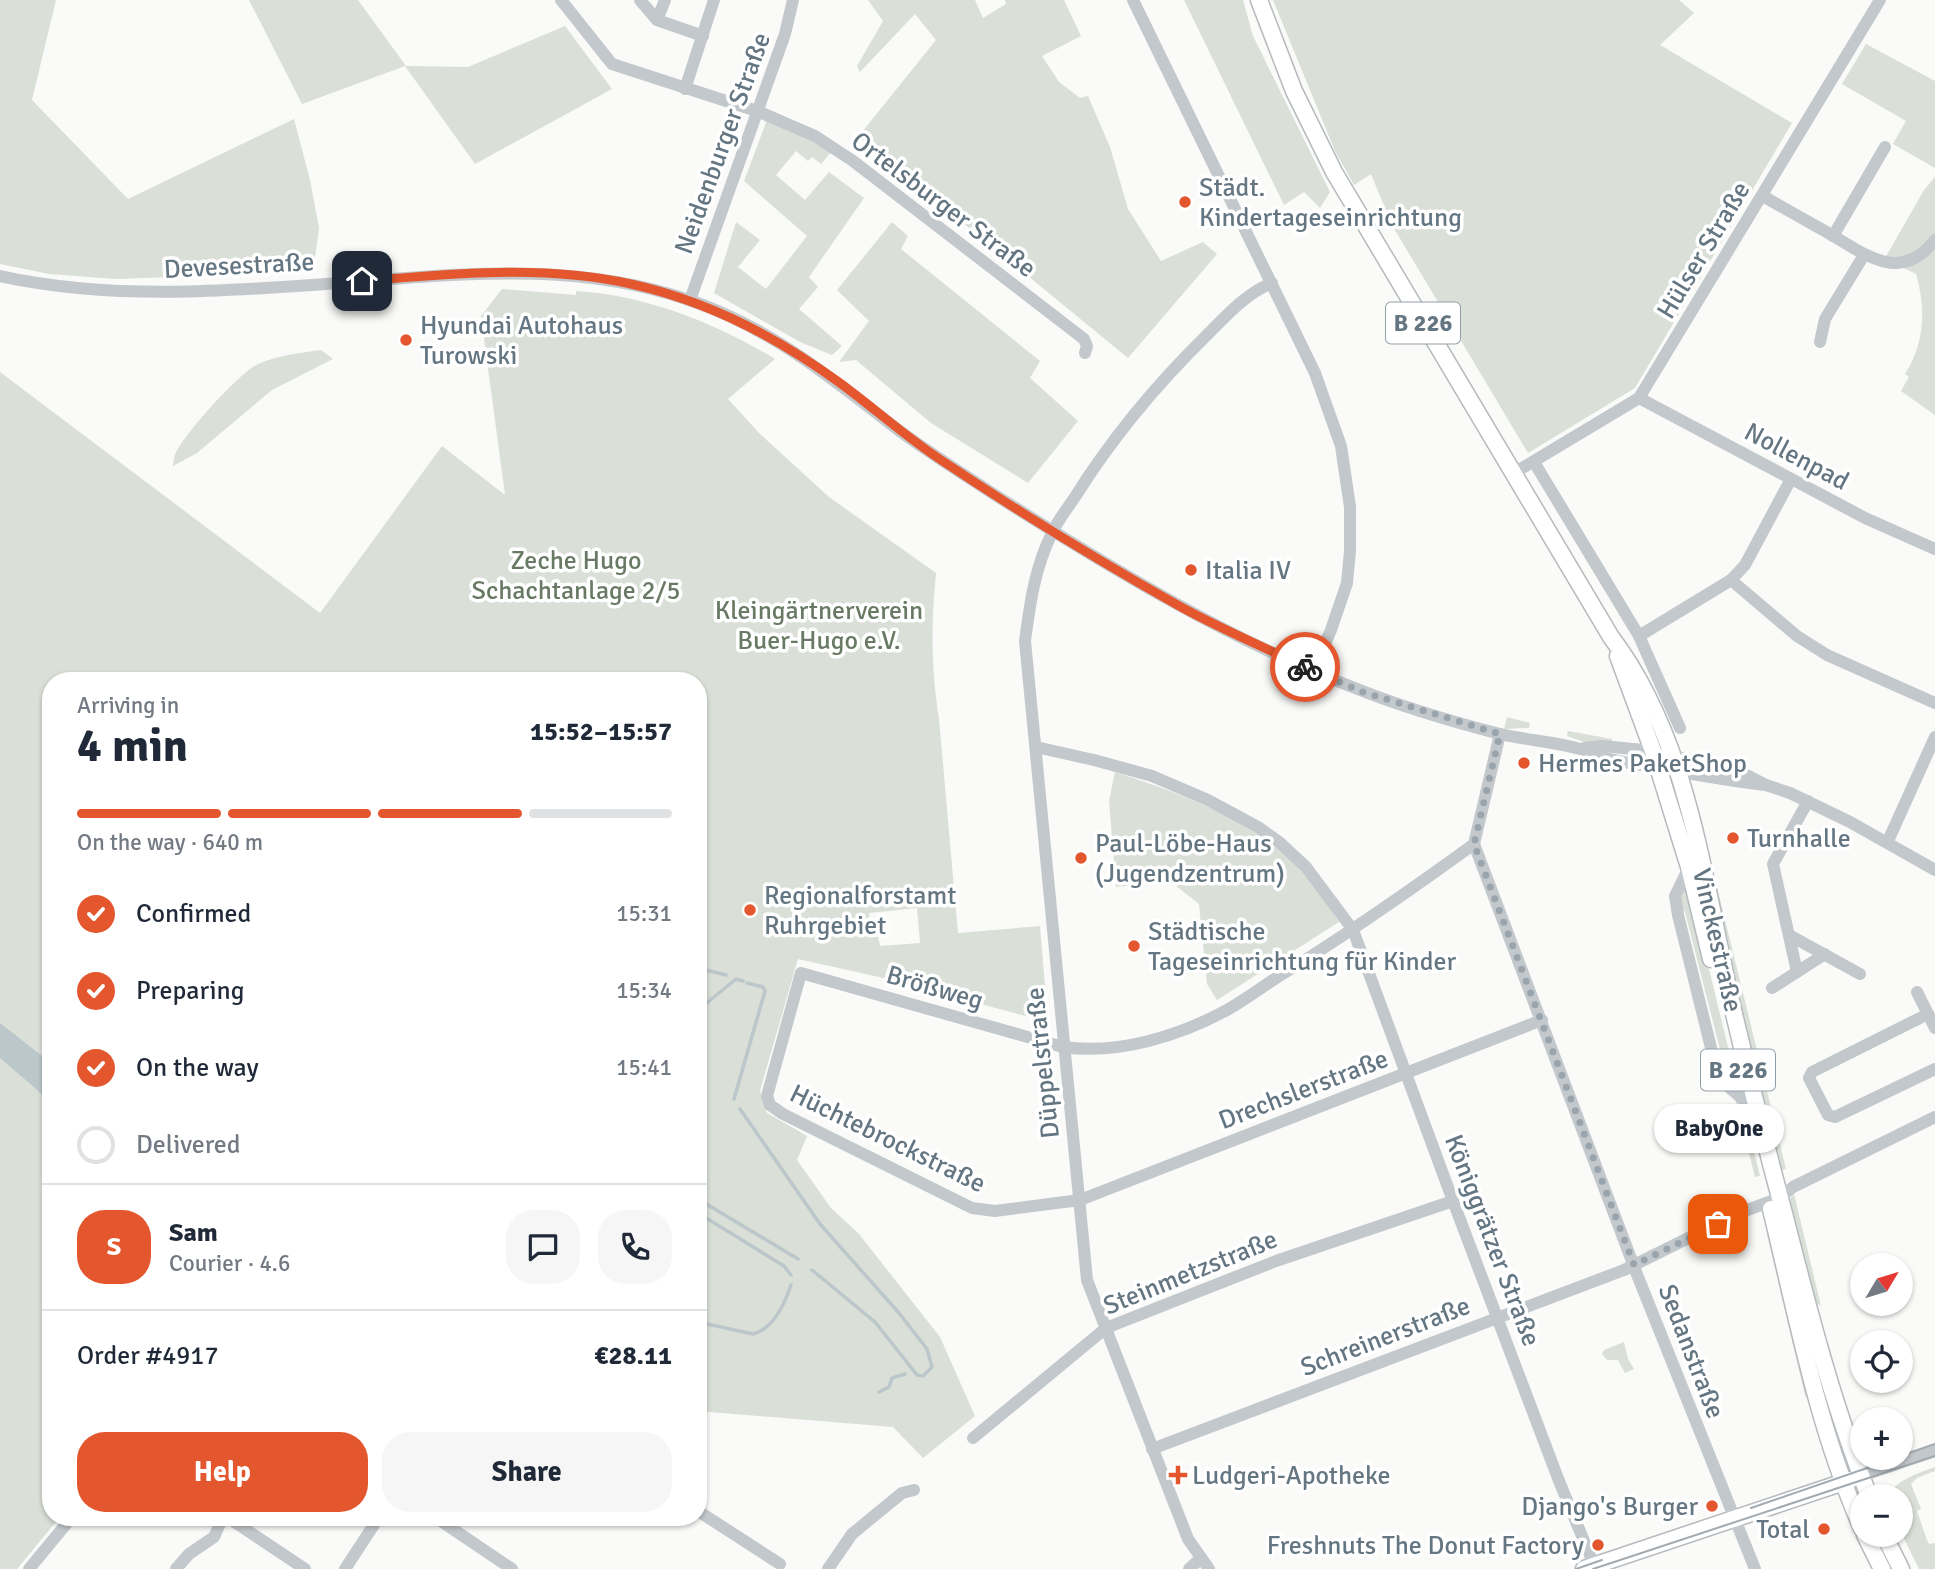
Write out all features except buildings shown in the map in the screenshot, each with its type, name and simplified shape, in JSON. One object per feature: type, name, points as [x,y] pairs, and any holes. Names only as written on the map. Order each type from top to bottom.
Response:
[{"type":"main road","name":"Vinckestraße","points":[[1259,0],[1294,91],[1334,172],[1611,637],[1648,693],[1673,755],[1686,799],[1824,1427],[1850,1500]]},
{"type":"main road","name":"Vinckestraße","points":[[1611,637],[1653,751],[1689,867],[1745,1101],[1829,1386],[1864,1484]]},
{"type":"main road","points":[[1589,1567],[1861,1476]]},
{"type":"main road","points":[[1871,1547],[1882,1569]]},
{"type":"main road","points":[[1890,1547],[1901,1569]]},
{"type":"street","name":"Ortelsburger Straße","points":[[561,0],[612,64],[757,111],[815,136],[853,161],[1084,339],[1087,346],[1085,353]]},
{"type":"street","points":[[640,0],[657,20],[703,36]]},
{"type":"street","points":[[657,20],[665,0]]},
{"type":"street","points":[[685,89],[714,0]]},
{"type":"street","name":"Neidenburger Straße","points":[[690,300],[785,34],[793,0]]},
{"type":"street","points":[[1133,0],[1326,398],[1341,446],[1349,488],[1350,551],[1347,583],[1313,671]]},
{"type":"street","name":"Hülser Straße","points":[[1514,473],[1639,398],[1880,0]]},
{"type":"street","points":[[1833,236],[1885,147]]},
{"type":"street","points":[[1763,196],[1864,255],[1884,263],[1915,259],[1927,251],[1935,240]]},
{"type":"street","points":[[1820,342],[1825,319],[1864,255]]},
{"type":"street","name":"Devesestraße","points":[[0,276],[52,286],[144,292],[232,290],[460,274],[537,272],[623,282],[690,300],[736,319],[786,346],[940,459],[1182,608],[1313,671],[1363,692],[1500,734],[1579,748],[1605,758],[1703,778],[1766,785]]},
{"type":"street","name":"Düppelstraße","points":[[1209,1569],[1188,1539],[1087,1280],[1026,641],[1031,592],[1053,531],[1105,450],[1152,391],[1223,318],[1260,288],[1272,283]]},
{"type":"street","name":"Nollenpad","points":[[1639,398],[1865,518],[1935,549]]},
{"type":"street","points":[[1534,462],[1639,636],[1680,728]]},
{"type":"street","points":[[1639,636],[1731,580],[1745,565],[1791,479]]},
{"type":"street","points":[[1731,580],[1797,636],[1827,655],[1935,703]]},
{"type":"street","points":[[1474,844],[1500,734]]},
{"type":"street","points":[[1888,841],[1935,737]]},
{"type":"street","name":"Devesestraße","points":[[1579,748],[1603,746],[1653,751],[1741,772],[1766,785]]},
{"type":"street","name":"Königgrätzer Straße","points":[[1036,747],[1152,776],[1208,800],[1258,827],[1300,861],[1353,930],[1589,1567]]},
{"type":"street","points":[[1766,785],[1808,801],[1888,841],[1935,870]]},
{"type":"street","points":[[1797,972],[1773,864],[1808,801]]},
{"type":"street","name":"Brößweg","points":[[801,973],[1063,1047],[1081,1049],[1130,1044],[1192,1026],[1229,1008],[1353,930],[1474,844]]},
{"type":"street","name":"Sedanstraße","points":[[1474,844],[1634,1265],[1755,1569]]},
{"type":"street","points":[[1789,935],[1860,974]]},
{"type":"street","points":[[1772,988],[1825,954]]},
{"type":"street","name":"Hüchtebrockstraße","points":[[801,973],[768,1089],[768,1101],[772,1107],[972,1208],[995,1211],[1080,1200]]},
{"type":"street","points":[[1917,992],[1935,1028]]},
{"type":"street","points":[[1928,1014],[1812,1072],[1809,1078],[1828,1115],[1835,1118],[1935,1069]]},
{"type":"street","name":"Drechslerstraße","points":[[1080,1200],[1542,1020]]},
{"type":"street","name":"Schreinerstraße","points":[[1152,1449],[1634,1265],[1775,1200],[1793,1187],[1935,1117]]},
{"type":"street","name":"Steinmetzstraße","points":[[973,1438],[1106,1328],[1276,1261],[1452,1201]]},
{"type":"street","points":[[1861,1476],[1935,1451]]},
{"type":"street","points":[[828,1569],[852,1534],[902,1493],[914,1490]]},
{"type":"street","points":[[707,1517],[780,1564]]},
{"type":"street","points":[[29,1569],[65,1526]]},
{"type":"street","points":[[176,1569],[190,1554],[214,1537],[220,1526]]},
{"type":"street","points":[[237,1526],[288,1564],[305,1569]]},
{"type":"street","points":[[345,1569],[373,1526]]},
{"type":"street","points":[[448,1526],[512,1569]]},
{"type":"street","points":[[1189,1569],[1201,1558]]},
{"type":"green space","points":[[0,0],[56,0],[32,100],[128,199],[294,119],[319,228],[313,272],[116,279],[49,274],[0,264]]},
{"type":"green space","points":[[249,0],[358,0],[406,66],[468,67],[565,26],[612,89],[475,164],[405,66],[302,104]]},
{"type":"green space","points":[[868,0],[975,0],[983,18],[1006,4],[1005,0],[1064,0],[1081,36],[1042,56],[1059,82],[1080,98],[1088,96],[1110,147],[1128,209],[1161,261],[1203,242],[1217,254],[1128,358],[858,137],[936,40],[915,14],[860,72],[857,66],[883,21]]},
{"type":"green space","points":[[1184,0],[1243,0],[1253,36],[1330,192],[1320,208],[1304,192],[1284,205]]},
{"type":"green space","points":[[1273,0],[1679,0],[1694,13],[1660,45],[1792,123],[1635,388],[1528,453],[1392,225],[1371,174],[1354,185],[1335,151]]},
{"type":"green space","points":[[1866,44],[1935,81],[1935,168],[1893,144],[1906,121],[1842,84]]},
{"type":"green space","points":[[767,120],[832,151],[821,164],[812,157],[808,161],[796,151],[776,175],[805,200],[829,172],[864,198],[809,277],[818,287],[799,309],[842,346],[832,355],[800,342],[714,293],[736,222],[760,240],[738,267],[766,289],[807,236],[744,181]]},
{"type":"green space","points":[[1935,177],[1935,234],[1931,239],[1935,243],[1935,415],[1901,391],[1909,377],[1905,374],[1917,350],[1922,325],[1916,274],[1904,268],[1880,267],[1924,190]]},
{"type":"green space","points":[[892,222],[908,236],[901,249],[1040,361],[1030,378],[1078,421],[1028,483],[931,423],[856,360],[839,362],[869,321],[837,290]]},
{"type":"green space","name":"Zeche Hugo Schachtanlage 2/5","points":[[502,289],[576,295],[576,291],[628,298],[704,323],[775,359],[728,399],[759,433],[829,497],[936,573],[933,664],[958,933],[1040,926],[1048,1022],[879,977],[798,959],[760,1091],[767,1113],[807,1136],[797,1160],[831,1208],[859,1234],[940,1337],[975,1416],[923,1458],[893,1427],[707,1412],[707,672],[42,672],[42,1526],[53,1526],[17,1569],[0,1569],[0,372],[320,613],[442,446],[505,495],[481,316]],"holes":[[[917,908],[920,943],[880,946],[878,937],[871,937],[869,913]]]},
{"type":"green space","points":[[321,350],[333,359],[272,390],[197,453],[173,466],[180,446],[200,420],[225,391],[249,370],[273,358]]},
{"type":"green space","points":[[1507,717],[1530,723],[1529,728],[1504,729]]},
{"type":"green space","points":[[1568,731],[1612,739],[1612,742],[1584,742],[1567,736]]},
{"type":"green space","points":[[1115,772],[1212,808],[1257,834],[1303,872],[1339,922],[1217,1000],[1207,984],[1199,904],[1170,881],[1116,887],[1109,801]]},
{"type":"green space","points":[[1695,805],[1786,1169],[1778,1171],[1725,958]]},
{"type":"green space","points":[[1687,879],[1739,1092],[1721,1070],[1724,1065],[1681,905]]},
{"type":"green space","points":[[1735,1098],[1743,1106],[1760,1176],[1755,1177]]},
{"type":"green space","points":[[1794,1194],[1821,1306],[1813,1301],[1787,1203]]},
{"type":"green space","points":[[1766,1215],[1812,1404],[1805,1396],[1767,1234]]},
{"type":"green space","points":[[1624,1342],[1628,1359],[1634,1369],[1625,1373],[1618,1360],[1607,1360],[1602,1354],[1604,1350]]},
{"type":"green space","points":[[1935,1467],[1935,1471],[1917,1478],[1911,1484],[1899,1484],[1905,1480]]},
{"type":"green space","points":[[1913,1489],[1921,1509],[1917,1511],[1927,1540],[1929,1544],[1935,1543],[1935,1569],[1919,1569],[1908,1547],[1913,1547]]},
{"type":"shaded area","points":[[0,1023],[42,1056],[42,1095],[34,1087],[0,1058]]},
{"type":"waterway","points":[[707,970],[726,975]]},
{"type":"waterway","points":[[707,1003],[736,979],[743,981]]},
{"type":"waterway","points":[[734,1099],[765,991],[763,987],[747,983]]},
{"type":"waterway","points":[[740,1109],[820,1224],[899,1313],[927,1349],[932,1367],[923,1376],[917,1375],[875,1322],[812,1270]]},
{"type":"waterway","points":[[707,1204],[798,1259]]},
{"type":"waterway","points":[[707,1219],[784,1266],[791,1275]]},
{"type":"waterway","points":[[707,1324],[753,1334],[760,1331],[767,1327],[777,1314],[791,1285]]},
{"type":"waterway","points":[[879,1392],[889,1387],[892,1378],[905,1374]]},
{"type":"tram line","points":[[1913,1452],[1935,1444]]},
{"type":"tram line","points":[[1593,1569],[1935,1456]]},
{"type":"tram line","points":[[1751,1508],[1861,1470]]},
{"type":"tram line","points":[[1576,1569],[1602,1560]]},
{"type":"way so far","points":[[1305,667],[1363,692],[1500,734],[1474,844],[1634,1265],[1718,1224]]},
{"type":"place","name":"Städt. Kindertageseinrichtung","points":[[1185,202]]},
{"type":"place","name":"Hyundai Autohaus Turowski","points":[[406,340]]},
{"type":"place","name":"Italia IV","points":[[1191,570]]},
{"type":"place","name":"Hermes PaketShop","points":[[1524,763]]},
{"type":"place","name":"Turnhalle","points":[[1733,838]]},
{"type":"place","name":"Paul-Löbe-Haus (Jugendzentrum)","points":[[1081,858]]},
{"type":"place","name":"Regionalforstamt Ruhrgebiet","points":[[750,910]]},
{"type":"place","name":"Städtische Tageseinrichtung für Kinder","points":[[1134,946]]},
{"type":"place","name":"BabyOne","points":[[1718,1224]]},
{"type":"place","name":"Ludgeri-Apotheke","points":[[1178,1475]]},
{"type":"place","name":"Django's Burger","points":[[1712,1506]]},
{"type":"place","name":"Total","points":[[1824,1529]]},
{"type":"place","name":"Freshnuts The Donut Factory","points":[[1598,1545]]},
{"type":"route","points":[[362,281],[537,272],[632,284],[690,300],[736,319],[786,346],[940,459],[1182,608],[1305,667]]},
{"type":"park label","name":"Kleingärtnerverein Buer-Hugo e.V.","points":[[819,625]]}]
